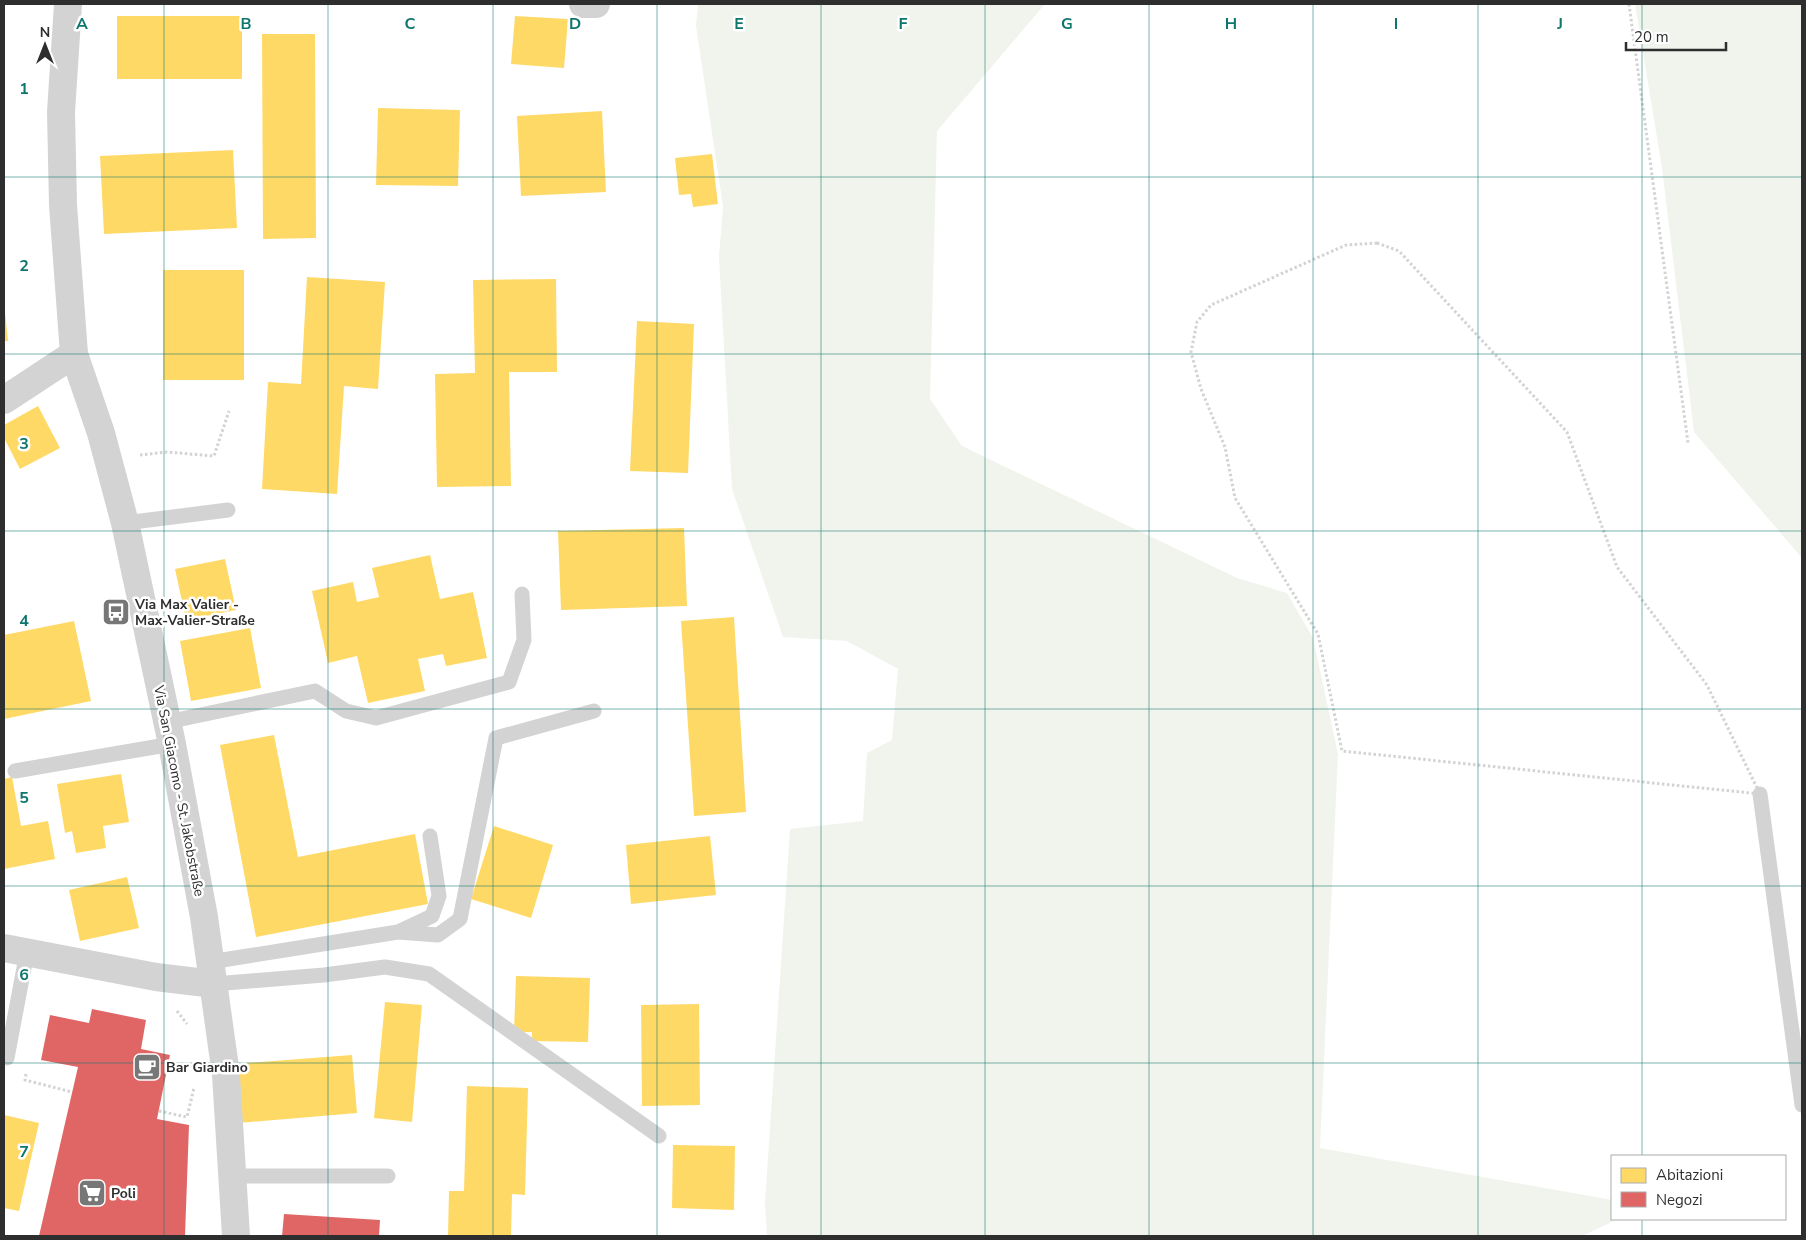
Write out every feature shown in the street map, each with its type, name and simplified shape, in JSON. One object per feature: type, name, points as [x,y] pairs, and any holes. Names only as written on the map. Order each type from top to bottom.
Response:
[{"type":"street","name":"Via San Giacomo - St. Jakobstraße","points":[[68,4],[61,112],[63,204],[74,354],[101,433],[125,523],[170,733],[212,973],[226,1075],[236,1236]]},
{"type":"street","points":[[583,4],[596,4]]},
{"type":"street","points":[[4,400],[74,354]]},
{"type":"street","points":[[15,950],[156,977],[212,973]]},
{"type":"lane","points":[[125,523],[228,510]]},
{"type":"lane","points":[[16,771],[170,733],[315,691],[346,711],[376,718],[509,682],[524,640],[522,594]]},
{"type":"lane","points":[[398,932],[438,935],[460,919],[496,738],[594,711]]},
{"type":"lane","points":[[1760,794],[1802,1105]]},
{"type":"lane","points":[[212,973],[398,932],[432,916],[439,896],[430,836]]},
{"type":"lane","points":[[7,1058],[15,950]]},
{"type":"lane","points":[[212,973],[324,975],[384,967],[429,974],[658,1136]]},
{"type":"lane","points":[[232,1176],[388,1176]]},
{"type":"path","points":[[1629,4],[1688,443]]},
{"type":"path","points":[[1377,242],[1399,251],[1568,432],[1617,567],[1707,686],[1760,794],[1342,751],[1318,634],[1235,498],[1225,447],[1201,389],[1192,352],[1197,322],[1211,305],[1346,245],[1377,242]]},
{"type":"path","points":[[107,459],[167,452],[214,456],[229,412]]},
{"type":"path","points":[[159,1111],[187,1117],[194,1085]]},
{"type":"shaded area","points":[[698,4],[1045,4],[937,131],[930,399],[962,446],[1237,578],[1287,593],[1313,638],[1338,754],[1320,1148],[1611,1200],[1611,1220],[1616,1220],[1582,1236],[767,1236],[765,1203],[790,829],[863,821],[867,753],[892,740],[898,669],[847,641],[783,637],[732,489],[719,257],[723,206],[696,26]]},
{"type":"shaded area","points":[[1635,4],[1802,4],[1802,558],[1694,432],[1662,168]]},
{"type":"building: Abitazioni","points":[[117,16],[242,16],[242,79],[117,79]]},
{"type":"building: Abitazioni","points":[[515,16],[568,19],[564,68],[511,64]]},
{"type":"building: Abitazioni","points":[[262,34],[315,34],[316,238],[263,239]]},
{"type":"building: Abitazioni","points":[[378,108],[460,110],[458,186],[376,185]]},
{"type":"building: Abitazioni","points":[[602,111],[606,192],[521,196],[517,116]]},
{"type":"building: Abitazioni","points":[[233,150],[237,228],[104,234],[100,156]]},
{"type":"building: Abitazioni","points":[[712,154],[718,204],[693,207],[691,194],[679,195],[675,158]]},
{"type":"building: Abitazioni","points":[[163,270],[244,270],[244,380],[163,380]]},
{"type":"building: Abitazioni","points":[[307,277],[385,282],[378,389],[344,386],[337,494],[262,489],[268,382],[301,384]]},
{"type":"building: Abitazioni","points":[[556,279],[557,372],[509,372],[511,486],[437,487],[435,374],[475,373],[473,280]]},
{"type":"building: Abitazioni","points":[[4,302],[8,341],[4,341]]},
{"type":"building: Abitazioni","points":[[637,321],[694,324],[688,473],[630,471]]},
{"type":"building: Abitazioni","points":[[38,406],[60,448],[20,469],[4,438],[4,425]]},
{"type":"building: Abitazioni","points":[[684,528],[687,606],[561,610],[558,531]]},
{"type":"building: Abitazioni","points":[[430,555],[440,599],[473,592],[487,658],[446,666],[443,654],[418,659],[425,691],[368,703],[357,656],[328,663],[312,591],[353,582],[357,602],[379,597],[372,568]]},
{"type":"building: Abitazioni","points":[[225,559],[236,610],[186,620],[175,569]]},
{"type":"building: Abitazioni","points":[[734,617],[746,812],[694,816],[681,621]]},
{"type":"building: Abitazioni","points":[[74,621],[91,701],[4,719],[4,635]]},
{"type":"building: Abitazioni","points":[[250,628],[261,688],[191,701],[180,641]]},
{"type":"building: Abitazioni","points":[[274,735],[298,857],[415,834],[428,904],[256,937],[220,745]]},
{"type":"building: Abitazioni","points":[[121,774],[129,822],[103,826],[106,848],[76,853],[72,831],[65,833],[57,784]]},
{"type":"building: Abitazioni","points":[[12,777],[21,826],[48,821],[55,859],[4,869],[4,779]]},
{"type":"building: Abitazioni","points":[[494,826],[553,845],[531,918],[471,899]]},
{"type":"building: Abitazioni","points":[[710,836],[716,895],[631,904],[626,845]]},
{"type":"building: Abitazioni","points":[[127,877],[139,928],[80,941],[69,890]]},
{"type":"building: Abitazioni","points":[[516,976],[590,978],[588,1042],[532,1041],[532,1032],[514,1032]]},
{"type":"building: Abitazioni","points":[[385,1002],[422,1005],[412,1122],[374,1118]]},
{"type":"building: Abitazioni","points":[[699,1004],[700,1105],[642,1106],[641,1005]]},
{"type":"building: Abitazioni","points":[[352,1055],[357,1113],[238,1123],[233,1064]]},
{"type":"building: Abitazioni","points":[[467,1086],[528,1088],[525,1195],[512,1194],[511,1236],[448,1236],[449,1191],[464,1191]]},
{"type":"building: Abitazioni","points":[[4,1115],[39,1123],[19,1211],[4,1208]]},
{"type":"building: Abitazioni","points":[[673,1145],[735,1146],[734,1210],[672,1208]]},
{"type":"building: Negozi","points":[[92,1009],[146,1020],[141,1049],[170,1055],[157,1119],[189,1125],[185,1236],[39,1236],[78,1067],[41,1060],[50,1015],[89,1023]]},
{"type":"building: Negozi","points":[[284,1214],[380,1220],[379,1236],[282,1236]]},
{"type":"place","name":"Via Max Valier - Max-Valier-Straße","points":[[116,612]]},
{"type":"place","name":"Bar Giardino","points":[[147,1067]]},
{"type":"place","name":"Poli","points":[[92,1193]]}]
